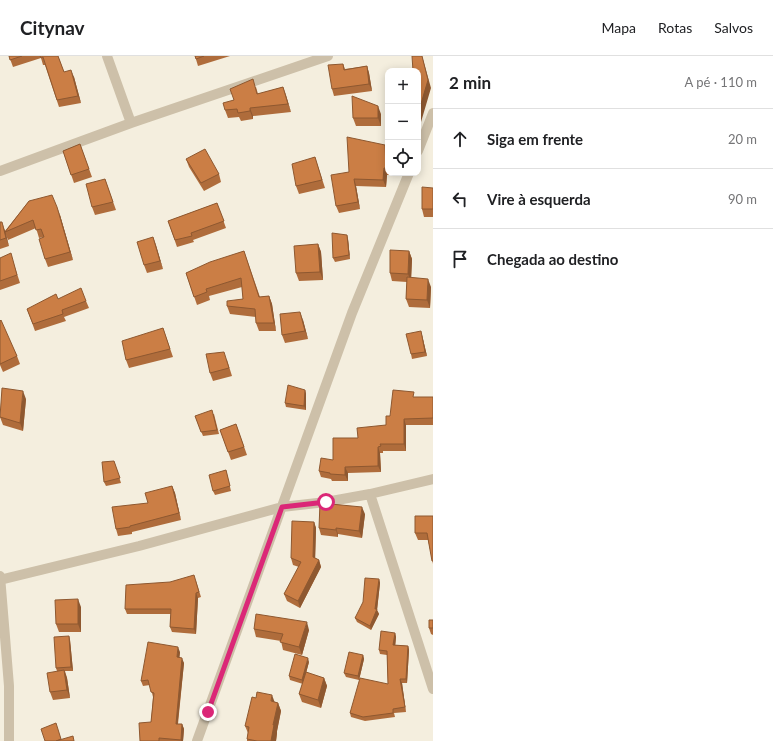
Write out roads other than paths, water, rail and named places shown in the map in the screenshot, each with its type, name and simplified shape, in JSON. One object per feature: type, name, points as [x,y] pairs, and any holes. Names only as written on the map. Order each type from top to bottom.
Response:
[{"type":"street","points":[[107,56],[130,123]]},
{"type":"street","points":[[0,171],[130,123],[328,56]]},
{"type":"street","points":[[421,143],[433,113]]},
{"type":"street","points":[[197,741],[352,313],[408,176]]},
{"type":"street","points":[[9,741],[9,686],[0,579],[139,546],[282,507],[326,502],[370,494],[433,479]]},
{"type":"street","points":[[370,494],[433,689]]}]
